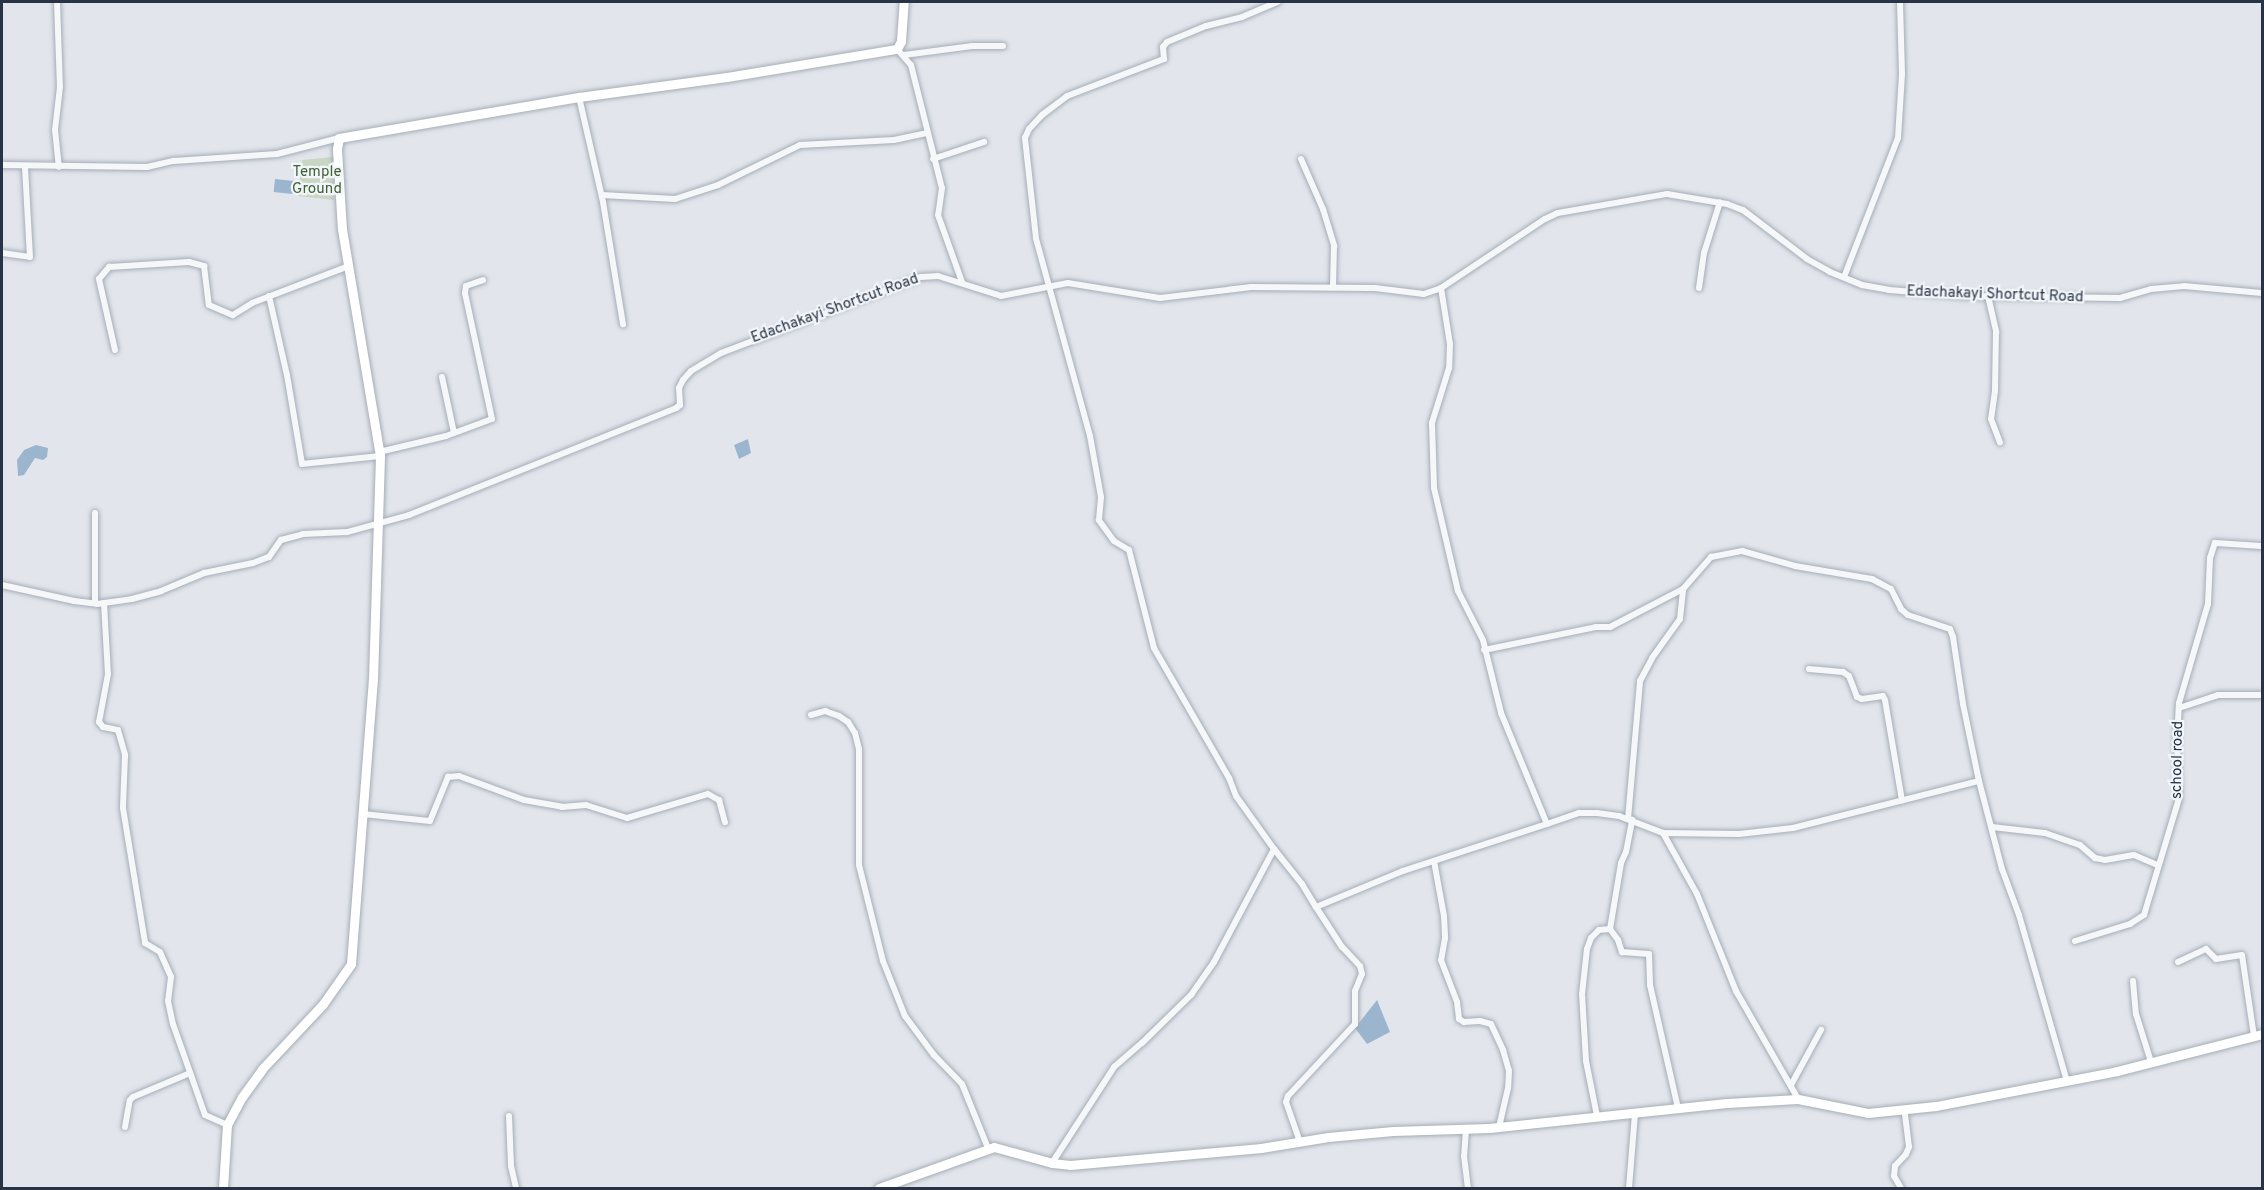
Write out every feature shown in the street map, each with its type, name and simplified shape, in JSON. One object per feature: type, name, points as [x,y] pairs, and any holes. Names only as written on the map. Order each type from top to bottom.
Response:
[{"type":"main road","points":[[223,1188],[227,1125],[242,1097],[262,1069],[323,1004],[351,964],[373,679],[380,454],[342,229],[337,149],[339,138],[579,97],[900,52],[904,2]]},
{"type":"main road","points":[[879,1188],[988,1148],[1006,1149],[1052,1163],[1070,1164],[1202,1154],[1393,1131],[1499,1127],[1677,1108],[1798,1099],[1868,1113],[1936,1106],[2067,1081],[2258,1035]]},
{"type":"street","points":[[57,2],[60,87],[55,130],[59,167]]},
{"type":"street","points":[[1278,2],[1167,42],[1163,47],[1165,56],[1162,60],[1067,96],[1029,129],[1025,145],[1036,237],[1090,436],[1101,497],[1099,520],[1114,541],[1129,550],[1154,648],[1229,778],[1236,796],[1302,884],[1342,947],[1360,966],[1362,974],[1354,991],[1355,1024],[1288,1096],[1286,1102],[1300,1142]]},
{"type":"street","points":[[1844,277],[1898,138],[1902,74],[1900,2]]},
{"type":"street","points":[[900,52],[972,46],[1003,46]]},
{"type":"street","points":[[900,52],[912,65],[926,133],[943,195],[938,215],[962,282]]},
{"type":"street","points":[[579,97],[602,195],[623,324]]},
{"type":"street","points":[[602,195],[675,199],[718,185],[800,145],[894,140],[926,133]]},
{"type":"street","points":[[2,165],[147,167],[174,161],[277,154],[339,138]]},
{"type":"street","points":[[933,159],[984,142]]},
{"type":"street","points":[[1301,159],[1323,209],[1334,246],[1333,287]]},
{"type":"street","points":[[2,253],[30,257],[26,167]]},
{"type":"street","name":"Edachakayi Shortcut Road","points":[[377,526],[469,493],[676,408],[680,405],[679,388],[691,371],[750,340],[921,277],[938,276],[1001,296],[1068,283],[1160,298],[1251,287],[1375,288],[1424,294],[1441,288],[1545,219],[1558,213],[1667,194],[1720,202],[1743,210],[1807,259],[1862,285],[1917,294],[1988,296],[2120,298],[2151,289],[2184,285],[2262,293]]},
{"type":"street","points":[[1699,288],[1704,253],[1720,202]]},
{"type":"street","points":[[115,350],[99,279],[109,267],[189,262],[204,266],[209,305],[232,315],[270,296],[349,266]]},
{"type":"street","points":[[270,296],[287,375],[302,464],[380,454],[454,433],[492,419],[465,293],[466,285],[483,280]]},
{"type":"street","points":[[1441,288],[1450,345],[1449,368],[1432,423],[1434,488],[1458,591],[1483,640],[1501,713],[1547,824]]},
{"type":"street","points":[[1988,296],[1996,332],[1995,391],[1991,419],[2000,442]]},
{"type":"street","points":[[441,377],[454,433]]},
{"type":"street","points":[[95,513],[95,603]]},
{"type":"street","points":[[2,585],[104,603],[161,591],[226,566],[254,563],[269,557],[281,540],[303,534],[346,532],[377,526]]},
{"type":"street","name":"school road","points":[[2075,941],[2140,920],[2179,798],[2177,740],[2179,708],[2208,604],[2210,558],[2215,543],[2262,546]]},
{"type":"street","points":[[1484,650],[1596,627],[1610,627],[1683,589],[1711,557],[1742,551],[1795,566],[1872,579],[1890,589],[1901,609],[1908,615],[1950,629],[1979,781],[2002,869],[2019,915],[2067,1081]]},
{"type":"street","points":[[1677,1108],[1650,985],[1649,954],[1622,952],[1610,929],[1621,863],[1626,852],[1641,681],[1652,657],[1680,619],[1683,589]]},
{"type":"street","points":[[104,603],[108,674],[99,722],[103,727],[118,730],[125,755],[123,808],[145,943],[160,952],[171,977],[168,1001],[205,1114],[227,1125]]},
{"type":"street","points":[[1809,669],[1843,672],[1849,676],[1857,697],[1862,699],[1882,696],[1885,700],[1902,801]]},
{"type":"street","points":[[2179,708],[2218,695],[2262,695]]},
{"type":"street","points":[[811,715],[825,711],[839,716],[848,722],[855,733],[859,749],[859,865],[883,961],[905,1016],[934,1055],[962,1084],[988,1148]]},
{"type":"street","points":[[363,814],[430,821],[448,777],[453,776],[524,800],[562,807],[586,805],[627,818],[708,794],[719,801],[725,822]]},
{"type":"street","points":[[1316,908],[1403,871],[1579,813],[1630,819],[1663,833],[1739,834],[1793,828],[1979,781]]},
{"type":"street","points":[[1992,827],[2045,833],[2080,845],[2095,858],[2105,861],[2134,855],[2158,865]]},
{"type":"street","points":[[1663,833],[1696,894],[1736,991],[1798,1099]]},
{"type":"street","points":[[1052,1163],[1114,1067],[1142,1044],[1191,995],[1214,962],[1274,849]]},
{"type":"street","points":[[1434,861],[1445,924],[1441,960],[1457,1002],[1459,1019],[1464,1022],[1480,1021],[1491,1024],[1503,1050],[1509,1071],[1508,1088],[1499,1127]]},
{"type":"street","points":[[1597,1116],[1586,1061],[1582,994],[1584,968],[1591,938],[1599,930],[1610,929]]},
{"type":"street","points":[[2178,962],[2206,949],[2216,958],[2242,955],[2258,1035]]},
{"type":"street","points":[[2133,981],[2136,1014],[2151,1062]]},
{"type":"street","points":[[1791,1085],[1821,1030]]},
{"type":"street","points":[[125,1127],[130,1100],[133,1097],[190,1073]]},
{"type":"street","points":[[1901,1188],[1894,1176],[1895,1167],[1908,1148],[1904,1109]]},
{"type":"street","points":[[1629,1188],[1635,1113]]},
{"type":"street","points":[[509,1116],[511,1167],[516,1188]]},
{"type":"street","points":[[1466,1129],[1464,1156],[1468,1188]]},
{"type":"green space","name":"Temple Ground","points":[[333,157],[334,200],[298,196],[302,160]]},
{"type":"water","points":[[275,179],[294,181],[293,194],[274,192]]},
{"type":"water","points":[[748,439],[751,453],[739,459],[734,445]]},
{"type":"water","points":[[36,445],[48,448],[47,457],[43,460],[35,458],[24,475],[18,476],[17,460],[24,450]]},
{"type":"water","points":[[1377,1000],[1390,1032],[1367,1044],[1355,1028]]}]
